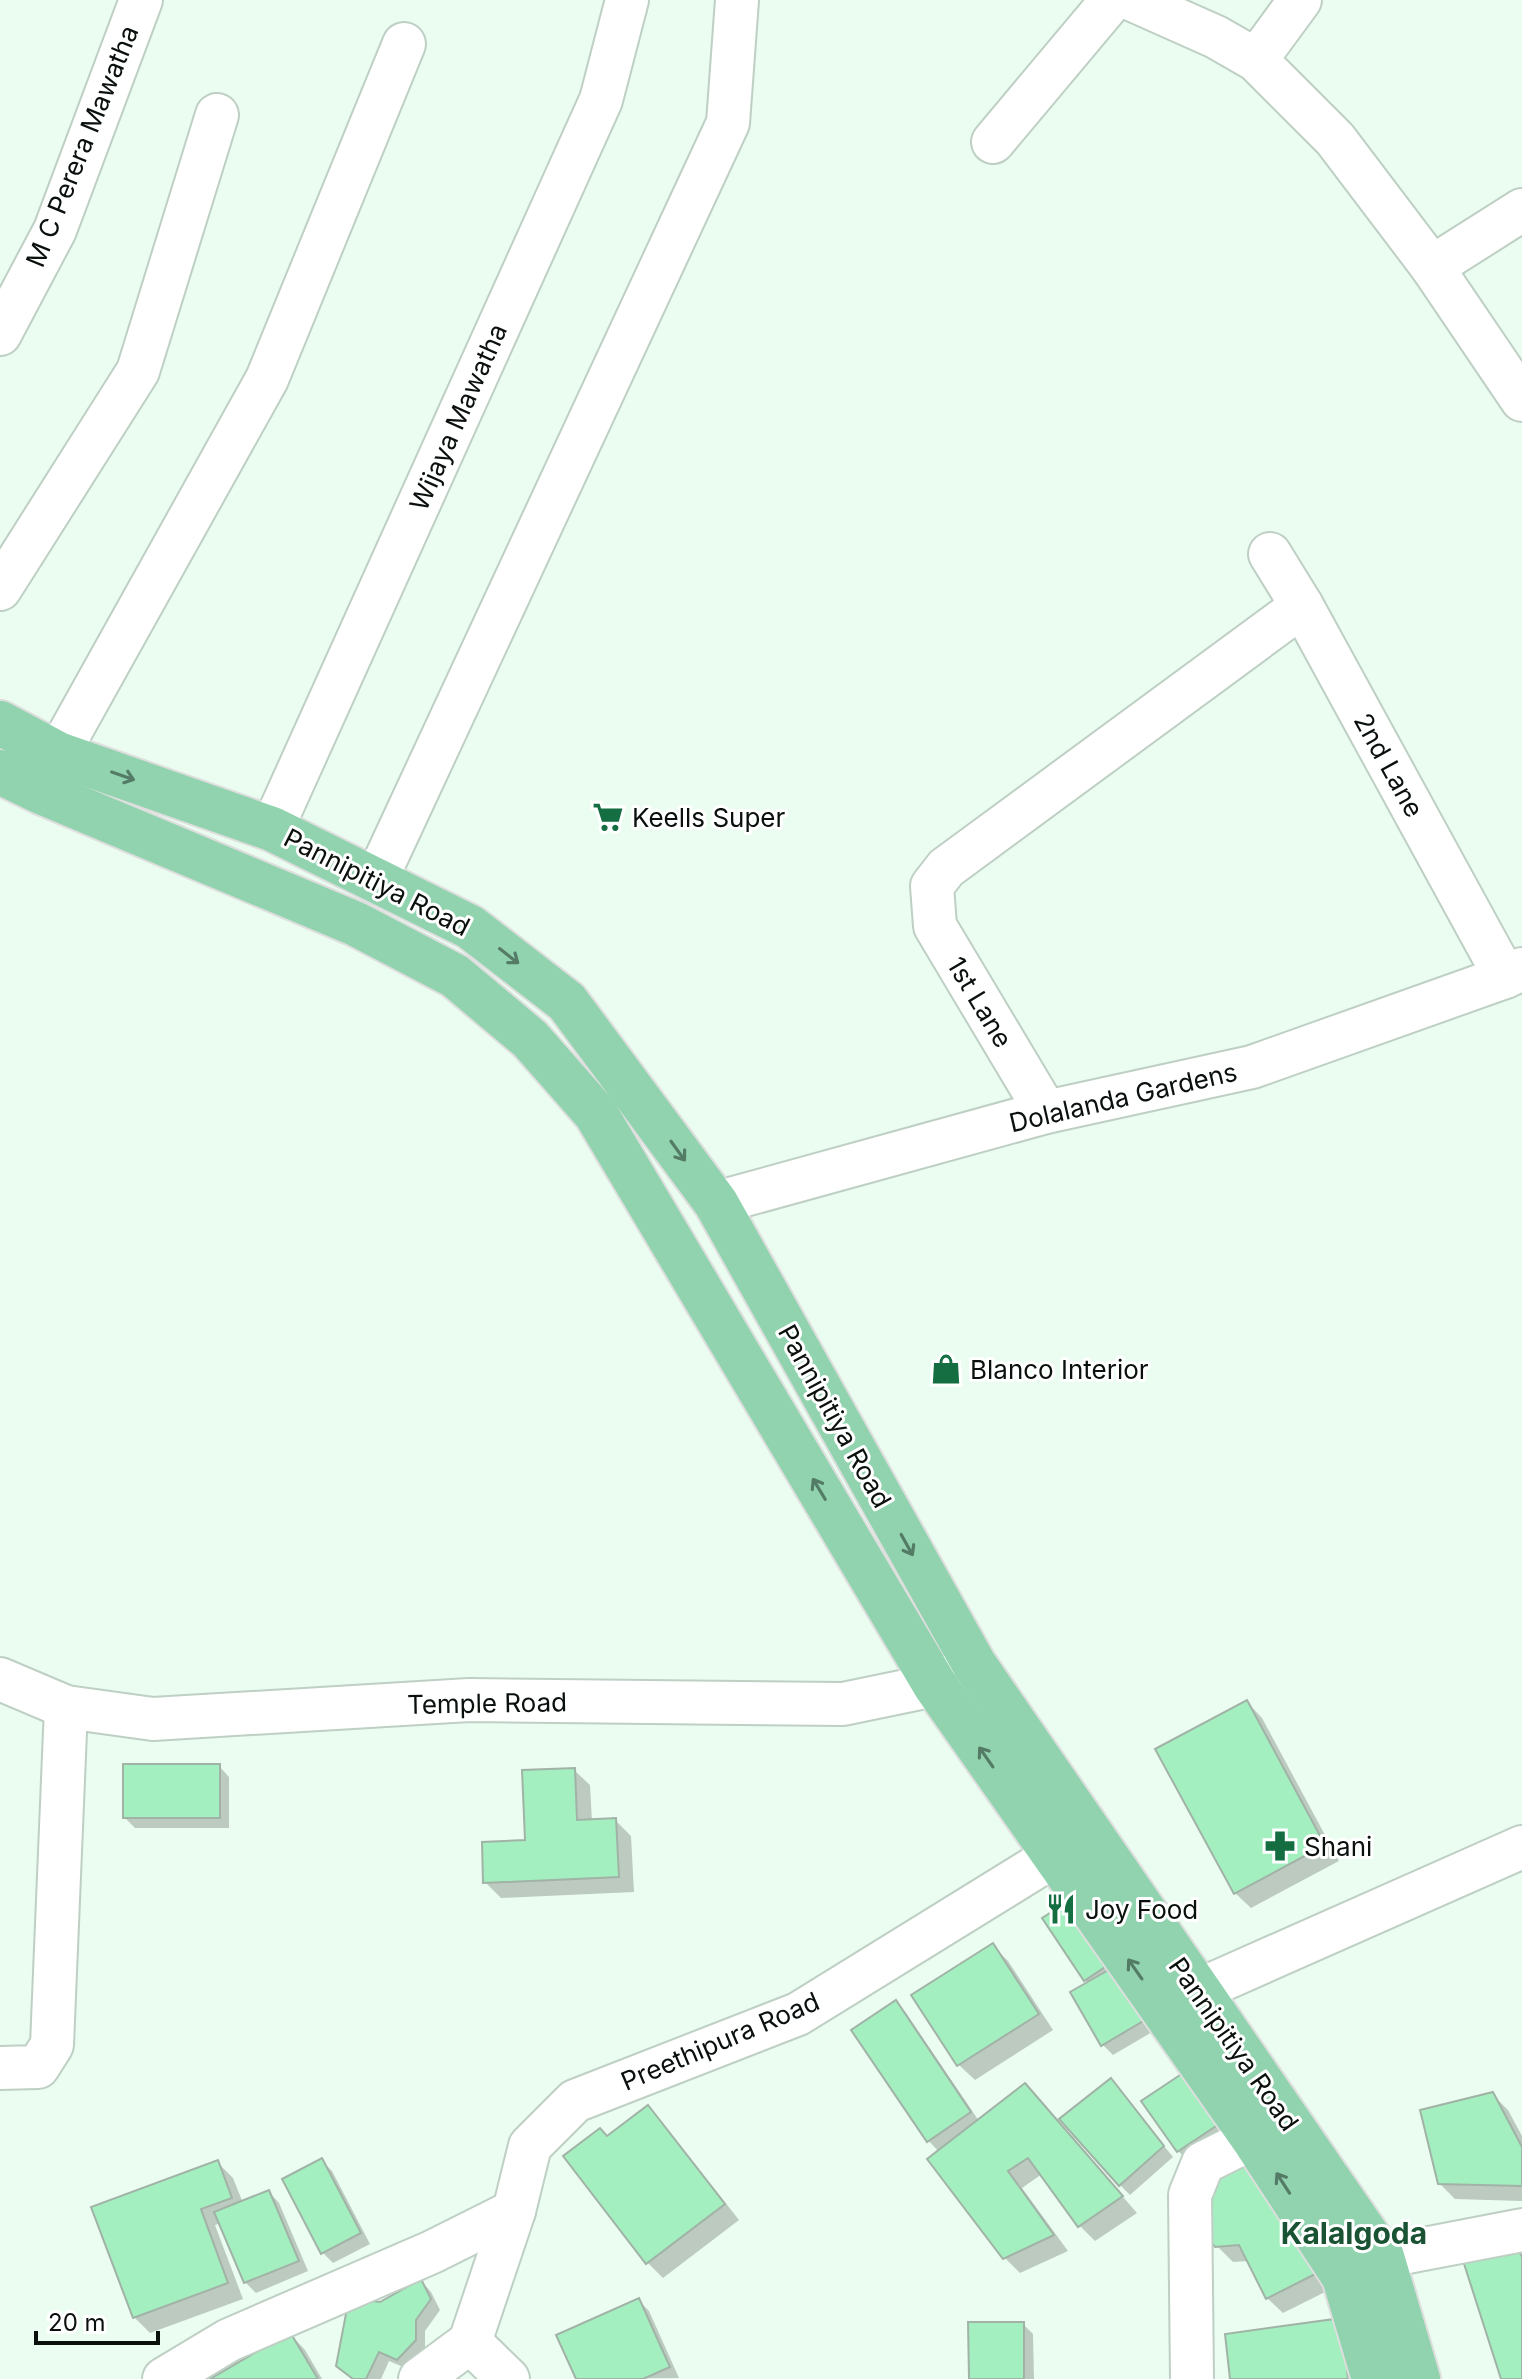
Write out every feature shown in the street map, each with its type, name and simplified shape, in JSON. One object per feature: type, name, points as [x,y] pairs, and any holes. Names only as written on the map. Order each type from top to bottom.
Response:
[{"type":"main road","name":"Pannipitiya Road","points":[[0,723],[58,754],[272,829],[376,880],[470,927],[567,1002],[716,1203],[1073,1846],[1253,2138],[1344,2277],[1374,2379]]},
{"type":"main road","name":"Pannipitiya Road","points":[[0,772],[356,924],[455,976],[530,1039],[596,1114],[935,1685],[1197,1991],[1382,2257],[1418,2379]]},
{"type":"street","name":"M C Perera Mawatha","points":[[0,334],[55,230],[141,0]]},
{"type":"street","name":"Wijaya Mawatha","points":[[272,829],[601,100],[627,0]]},
{"type":"street","points":[[376,880],[728,123],[737,0]]},
{"type":"street","points":[[993,142],[1112,0]]},
{"type":"street","points":[[1133,0],[1216,37],[1256,60],[1335,139],[1432,267],[1522,400]]},
{"type":"street","points":[[1256,60],[1300,0]]},
{"type":"street","points":[[58,754],[267,379],[404,44]]},
{"type":"street","points":[[0,589],[138,371],[217,115]]},
{"type":"street","points":[[1432,267],[1522,210]]},
{"type":"street","name":"2nd Lane","points":[[1270,554],[1514,973]]},
{"type":"street","name":"1st Lane","points":[[1046,1112],[935,926],[932,886],[946,868],[1302,606]]},
{"type":"street","name":"Dolalanda Gardens","points":[[716,1203],[1046,1112],[1252,1067],[1514,973]]},
{"type":"street","name":"Temple Road","points":[[0,1679],[66,1707],[153,1719],[469,1700],[843,1704],[935,1685],[974,1664]]},
{"type":"street","points":[[0,2068],[38,2067],[52,2045],[66,1707]]},
{"type":"street","name":"Preethipura Road","points":[[470,2342],[514,2211],[530,2146],[575,2101],[798,2014],[1073,1846]]},
{"type":"street","points":[[1197,1991],[1522,1847]]},
{"type":"street","points":[[1192,2379],[1190,2195],[1203,2163],[1253,2138]]},
{"type":"street","points":[[164,2379],[229,2340],[432,2252],[514,2211]]},
{"type":"street","points":[[1344,2277],[1382,2257],[1522,2230]]},
{"type":"street","points":[[420,2379],[470,2342],[508,2379]]},
{"type":"building","points":[[1247,1700],[1325,1845],[1234,1894],[1155,1749]]},
{"type":"building","points":[[123,1764],[220,1764],[220,1818],[123,1818]]},
{"type":"building","points":[[575,1768],[577,1820],[616,1818],[619,1877],[483,1883],[482,1842],[525,1840],[522,1770]]},
{"type":"building","points":[[1075,1897],[1117,1959],[1084,1981],[1042,1918]]},
{"type":"building","points":[[993,1943],[1039,2014],[957,2066],[911,1995]]},
{"type":"building","points":[[1119,1964],[1150,2017],[1101,2046],[1070,1992]]},
{"type":"building","points":[[896,2000],[971,2112],[927,2142],[851,2030]]},
{"type":"building","points":[[1186,2071],[1222,2122],[1177,2152],[1141,2101]]},
{"type":"building","points":[[1111,2078],[1164,2146],[1119,2186],[1059,2119]]},
{"type":"building","points":[[1025,2083],[1123,2196],[1078,2227],[1028,2158],[1008,2171],[1054,2235],[1003,2259],[927,2159]]},
{"type":"building","points":[[1493,2092],[1522,2147],[1522,2186],[1438,2184],[1420,2110]]},
{"type":"building","points":[[648,2105],[725,2204],[646,2264],[563,2156],[600,2128],[607,2136]]},
{"type":"building","points":[[1249,2154],[1325,2269],[1266,2299],[1239,2245],[1215,2247],[1205,2235],[1203,2205],[1220,2176]]},
{"type":"building","points":[[322,2158],[361,2233],[321,2254],[282,2179]]},
{"type":"building","points":[[218,2160],[232,2198],[201,2209],[228,2283],[133,2318],[91,2207]]},
{"type":"building","points":[[269,2190],[299,2261],[244,2283],[214,2212]]},
{"type":"building","points":[[1515,2243],[1522,2257],[1522,2379],[1501,2379],[1458,2245]]},
{"type":"building","points":[[421,2279],[431,2299],[416,2320],[416,2340],[397,2360],[379,2352],[366,2379],[353,2379],[336,2366],[349,2298],[380,2302]]},
{"type":"building","points":[[639,2298],[670,2367],[643,2379],[576,2379],[556,2335]]},
{"type":"building","points":[[1342,2318],[1348,2379],[1230,2379],[1225,2334]]},
{"type":"building","points":[[968,2322],[1024,2322],[1024,2379],[969,2379]]},
{"type":"building","points":[[290,2332],[318,2379],[210,2379]]},
{"type":"place","name":"Keells Super","points":[[608,817]]},
{"type":"place","name":"Blanco Interior","points":[[946,1369]]},
{"type":"place","name":"Shani","points":[[1280,1846]]},
{"type":"place","name":"Joy Food","points":[[1061,1909]]},
{"type":"district","name":"Kalalgoda","points":[[1354,2233]]}]
